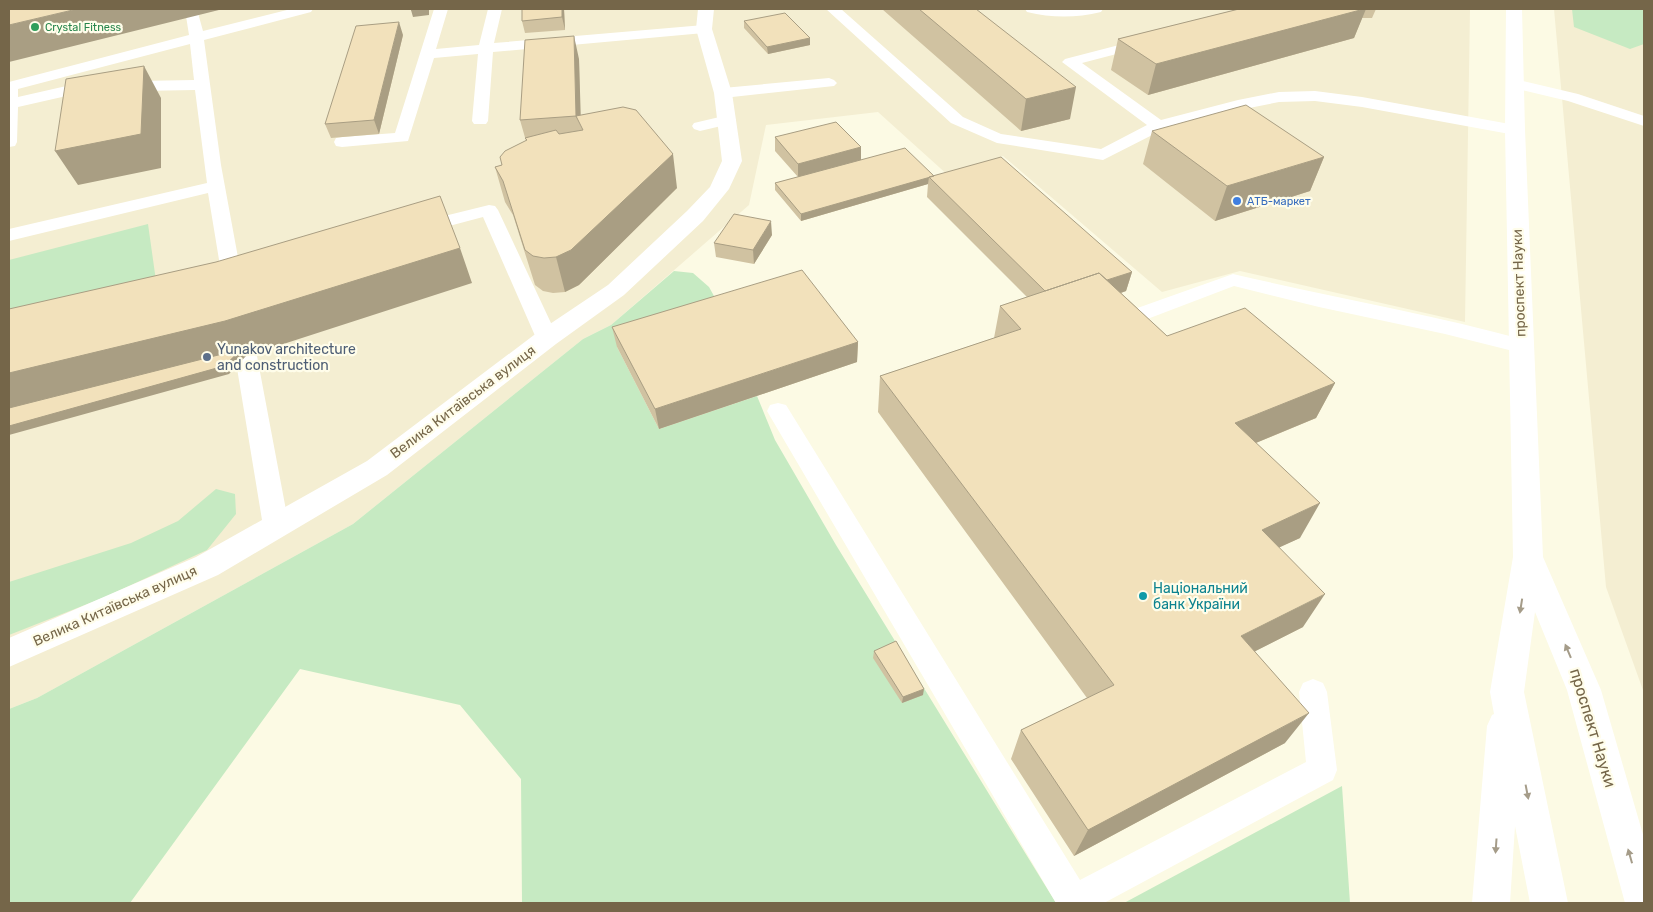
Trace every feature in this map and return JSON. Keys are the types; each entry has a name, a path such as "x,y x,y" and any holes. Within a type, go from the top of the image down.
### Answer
{"main road":[{"name":"проспект Науки","path":"1514,9 1515,130 1528,558 1507,692 1549,903"},
{"name":"Велика Китаївська вулиця","path":"9,653 207,566 376,468 547,338 616,290 695,216 718,189 732,161 723,93 717,77 705,19"},
{"name":"проспект Науки","path":"1528,558 1584,690 1644,903"},
{"path":"1491,903 1507,692"}],"lane":[{"path":"9,142 10,86 306,9"},
{"path":"342,142 402,137 440,9"},
{"path":"480,121 486,48 495,9"},
{"path":"833,9 957,120 997,138 1104,155 1158,126 1238,105 1279,97 1315,96 1362,102 1515,130"},
{"path":"1032,9 1044,12 1066,13 1096,9"},
{"path":"193,16 203,85 207,138 239,284 209,287"},
{"path":"427,54 705,19"},
{"path":"1158,126 1070,62 1164,37"},
{"path":"723,93 829,83"},
{"path":"1514,84 1572,96 1644,121"},
{"path":"10,104 84,87 203,85"},
{"path":"700,126 728,120"},
{"path":"9,235 216,186"},
{"path":"404,232 489,210 547,338"},
{"path":"1122,321 1233,280 1521,346"},
{"path":"246,356 276,526"},
{"path":"778,411 1075,902 1322,770 1313,692"}],"shaded area":[{"path":"9,9 1470,9 1465,322 1240,271 1162,292 1003,156 950,177 878,112 766,125 749,205 611,325 583,339 353,524 37,698 9,709"},
{"path":"1554,9 1644,9 1644,693 1606,587"}],"green space":[{"path":"1572,9 1644,9 1644,44 1630,49 1574,27"},
{"path":"148,224 157,288 9,336 9,260"},
{"path":"674,271 693,273 709,287 724,314 617,347 659,429 757,396 775,440 836,545 1056,903 522,903 521,779 460,705 300,669 130,903 9,903 9,709 37,698 353,524 583,339 611,325"},
{"path":"216,489 235,494 236,514 207,550 105,597 9,635 9,582 131,543 178,521"},
{"path":"1342,786 1350,903 1124,903"}],"building":[{"path":"9,9 77,9 9,25"},
{"path":"522,9 562,9 562,17 522,21"},
{"path":"919,9 976,9 1076,87 1026,99"},
{"path":"1239,9 1364,9 1156,64 1118,39"},
{"path":"785,13 810,38 767,47 744,21"},
{"path":"399,22 374,120 325,124 356,26"},
{"path":"574,36 576,116 520,120 525,40"},
{"path":"144,66 141,134 55,151 66,79"},
{"path":"1246,105 1324,157 1227,186 1152,131"},
{"path":"623,107 636,110 673,154 571,250 556,257 544,258 533,256 525,250 503,181 495,167 502,165 500,157 505,151 527,140 525,138 556,130 559,134 583,130 576,116"},
{"path":"836,122 861,147 798,164 775,137"},
{"path":"905,148 934,176 801,214 775,183"},
{"path":"1001,157 1132,272 1107,280 1099,273 1045,291 929,177"},
{"path":"440,196 460,248 225,321 9,373 9,309 216,262"},
{"path":"734,214 771,221 753,250 714,243"},
{"path":"802,270 858,342 655,409 612,327"},
{"name":"Національний банк України","path":"1099,273 1167,336 1245,308 1335,383 1235,423 1320,503 1262,530 1325,594 1241,636 1309,713 1088,830 1021,730 1114,685 880,376 1021,329 1000,306"},
{"path":"242,349 224,366 9,426 9,408"},
{"path":"896,641 924,689 903,697 874,651"}],"place":[{"name":"Crystal Fitness","path":"35,27"},
{"name":"АТБ-маркет","path":"1237,201"},
{"name":"Yunakov architecture and construction","path":"207,357"},
{"name":"Національний банк України","path":"1143,596"}]}
